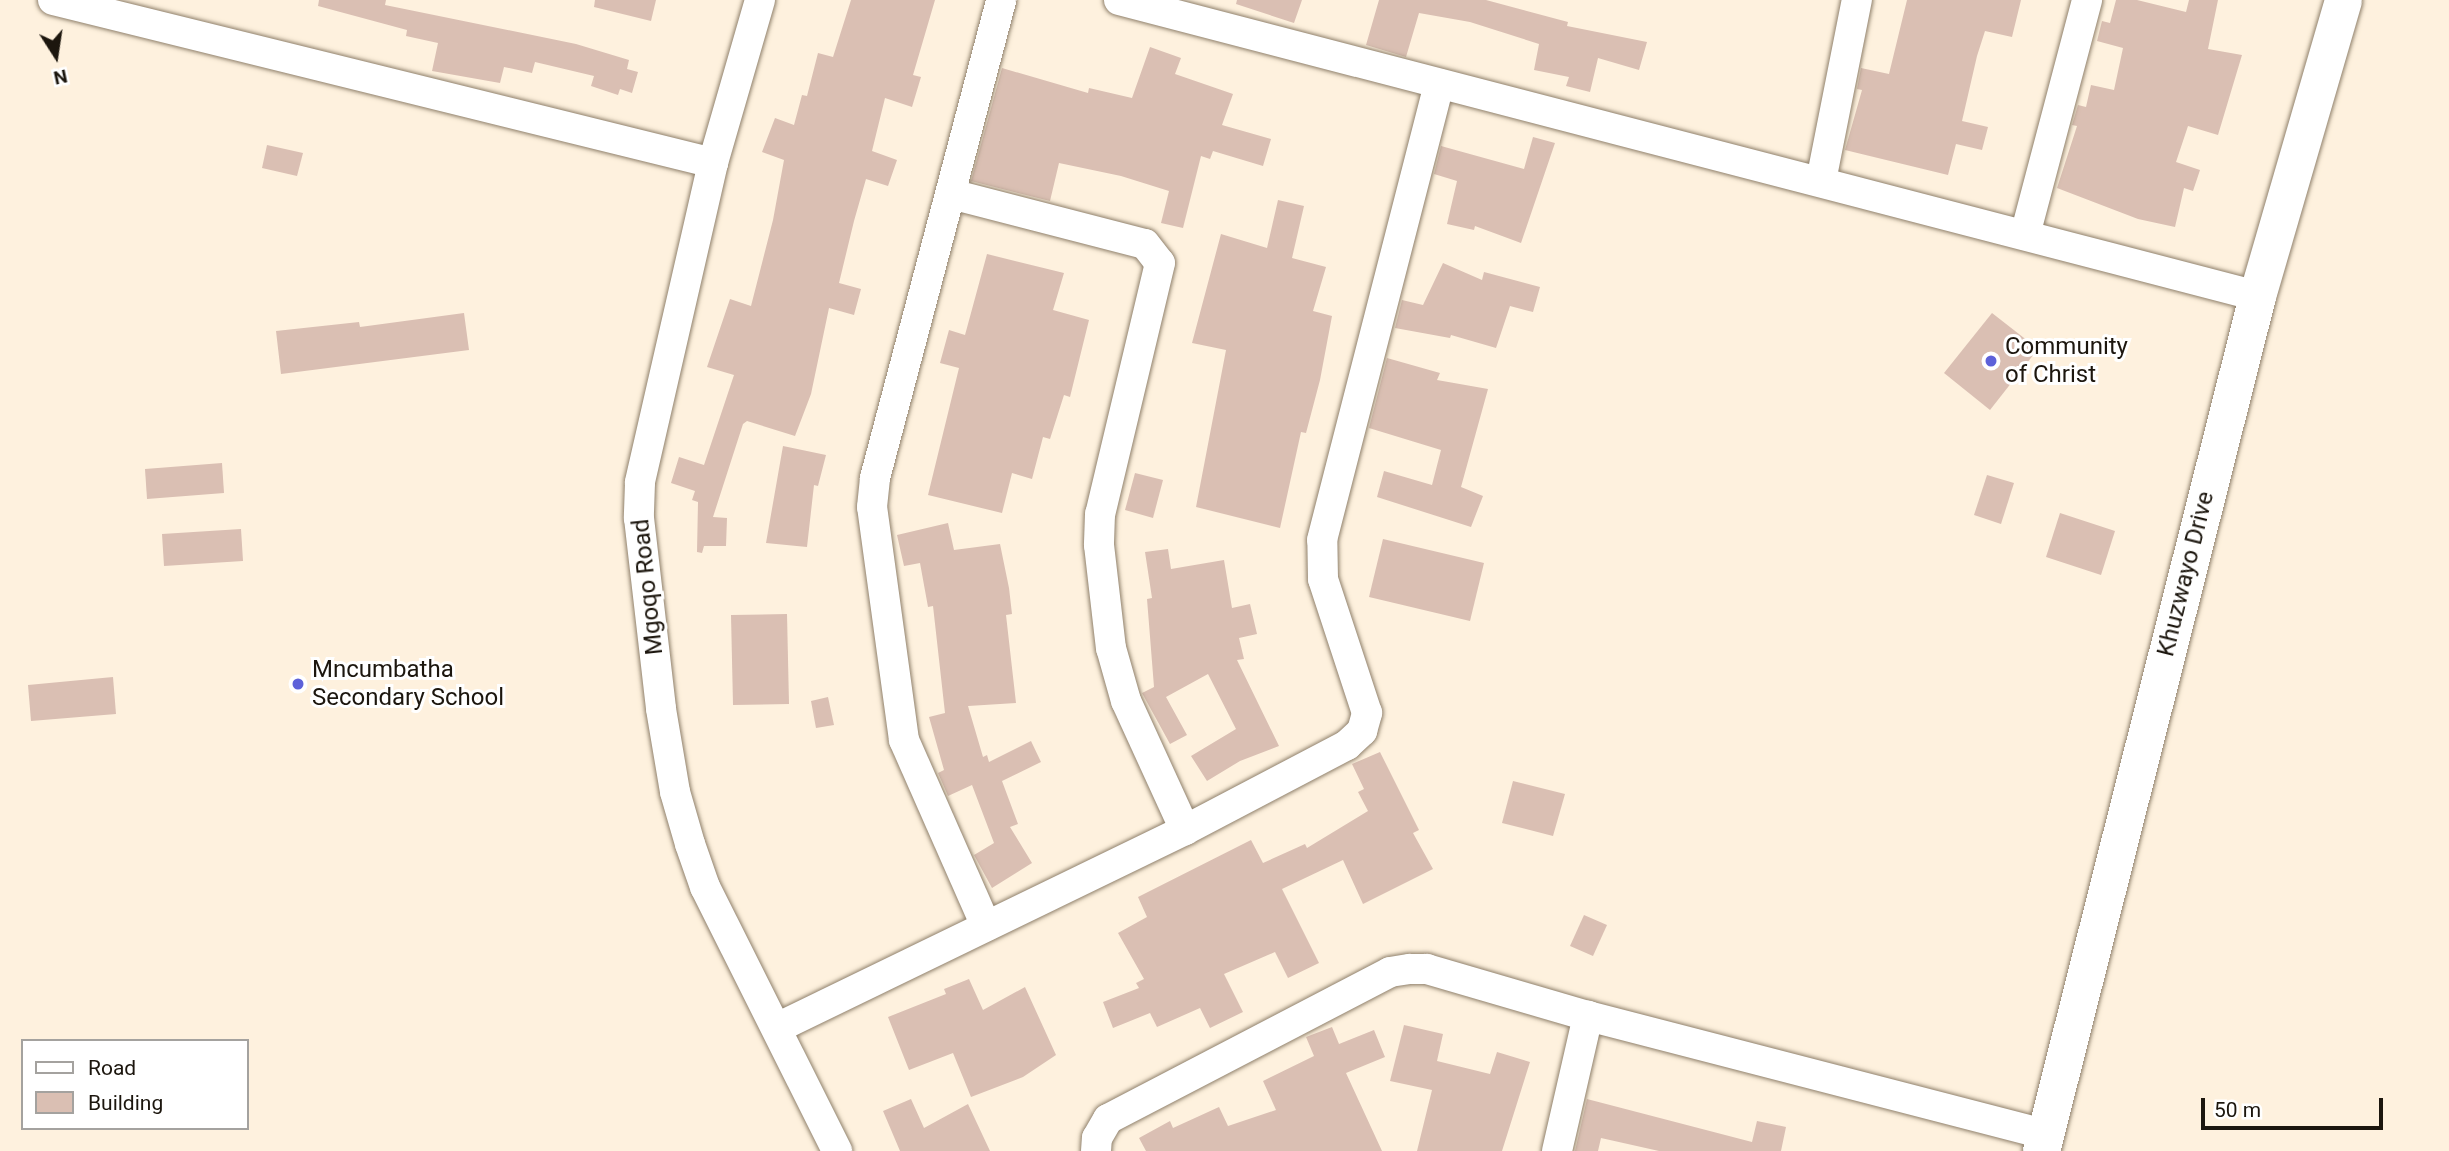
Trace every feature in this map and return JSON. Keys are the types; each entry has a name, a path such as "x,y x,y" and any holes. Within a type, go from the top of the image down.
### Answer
{"street":[{"path":"57,0 713,163"},
{"name":"Mgoqo Road","path":"760,0 713,163 640,483 639,518 661,709 675,792 705,887 837,1151"},
{"path":"986,926 904,740 872,507 876,478 1001,0"},
{"path":"1119,0 2256,296"},
{"path":"1821,181 1857,0"},
{"path":"2025,235 2087,0"},
{"name":"Khuzwayo Drive","path":"2043,1142 2256,296 2343,0"},
{"path":"777,1028 1185,830 1347,745 1362,731 1367,713 1323,579 1322,540 1439,84"},
{"path":"951,194 1145,244 1160,263 1100,514 1099,545 1111,648 1126,701 1185,830"},
{"path":"1096,1151 1097,1138 1108,1119 1390,972 1427,969 2043,1142"},
{"path":"1557,1151 1588,1016"}],"building":[{"path":"319,0 386,0 385,5 576,44 629,60 627,69 638,72 632,93 620,89 618,95 591,86 594,76 535,62 532,73 504,67 500,83 432,71 438,43 406,36 407,30 318,6"},
{"path":"595,0 656,0 651,21 594,7"},
{"path":"851,0 935,0 913,75 921,77 912,107 885,98 872,151 897,160 888,186 866,179 854,221 839,283 861,289 854,315 829,308 811,394 795,436 747,421 743,424 713,517 727,518 726,546 704,546 702,553 697,552 698,502 692,500 695,491 671,483 679,457 704,465 734,375 707,367 730,299 751,306 773,220 784,160 762,152 775,118 794,125 802,95 807,96 818,53 833,57"},
{"path":"1237,0 1302,0 1294,23 1236,4"},
{"path":"1379,0 1486,0 1568,22 1567,26 1647,42 1639,70 1598,58 1590,92 1566,86 1569,77 1534,70 1539,44 1470,22 1419,13 1406,57 1366,45"},
{"path":"1907,0 2021,0 2012,37 1985,31 1977,56 1962,121 1988,127 1982,150 1956,144 1948,175 1845,150 1862,90 1857,89 1861,68 1889,74"},
{"path":"2116,0 2137,0 2186,12 2189,0 2218,0 2208,49 2242,55 2218,135 2188,126 2176,162 2200,170 2193,191 2184,188 2175,227 2138,219 2057,188 2077,126 2072,125 2078,105 2086,107 2091,85 2114,90 2123,48 2097,41 2102,21 2110,23"},
{"path":"1150,47 1181,58 1175,74 1233,94 1222,125 1271,139 1263,166 1213,151 1210,159 1201,156 1183,228 1161,223 1169,191 1121,176 1059,163 1050,201 971,181 1002,68 1088,93 1089,88 1132,98"},
{"path":"1533,137 1555,143 1521,243 1475,226 1474,230 1447,224 1457,181 1434,174 1441,146 1524,169"},
{"path":"267,145 303,153 297,176 262,168"},
{"path":"1278,200 1304,206 1292,258 1326,267 1313,311 1332,316 1320,380 1306,433 1301,432 1280,528 1196,507 1226,350 1192,343 1221,234 1267,248"},
{"path":"987,254 1064,273 1053,310 1089,320 1070,397 1064,395 1050,439 1043,437 1032,479 1012,473 1002,513 928,495 959,368 940,363 949,330 965,335"},
{"path":"1443,263 1482,280 1484,272 1540,287 1533,312 1510,306 1496,348 1451,335 1450,338 1395,328 1402,300 1423,305"},
{"path":"464,313 469,350 281,374 276,331 359,322 360,327"},
{"name":"Community of Christ","path":"1992,313 2038,349 1990,410 1944,373"},
{"path":"1387,358 1440,373 1437,380 1488,389 1461,487 1483,496 1471,527 1377,497 1384,471 1432,485 1441,450 1369,428"},
{"path":"783,446 826,455 818,486 814,485 807,547 766,543"},
{"path":"222,463 224,493 147,499 145,469"},
{"path":"1135,473 1163,480 1153,518 1125,510"},
{"path":"1987,475 2014,483 2001,524 1974,515"},
{"path":"2060,513 2115,531 2101,575 2046,557"},
{"path":"948,523 954,550 1000,544 1009,588 1012,614 1006,615 1016,703 968,706 983,757 987,755 989,762 1031,741 1041,762 1002,781 1018,824 1010,827 1032,863 992,888 974,855 994,843 972,785 948,796 938,773 944,770 929,717 945,713 933,606 928,607 920,563 904,566 897,535"},
{"path":"241,529 243,561 164,566 162,534"},
{"path":"1383,539 1484,563 1470,621 1369,597"},
{"path":"1168,549 1171,569 1224,560 1232,608 1250,604 1257,634 1239,638 1244,659 1237,660 1279,746 1240,761 1207,781 1191,756 1236,729 1208,674 1166,697 1187,735 1170,744 1142,693 1154,687 1147,599 1152,598 1145,552"},
{"path":"787,614 789,704 733,705 731,615"},
{"path":"113,677 116,714 31,721 28,685"},
{"path":"828,697 834,725 816,728 811,701"},
{"path":"1380,752 1419,830 1413,833 1433,869 1363,904 1343,860 1282,889 1319,963 1288,978 1275,952 1224,974 1243,1012 1210,1028 1200,1008 1157,1027 1150,1013 1113,1028 1103,1002 1139,988 1136,983 1144,979 1118,933 1147,917 1138,897 1251,840 1263,863 1305,844 1307,848 1368,811 1358,792 1364,789 1352,764"},
{"path":"1513,781 1565,794 1553,836 1502,823"},
{"path":"1584,915 1607,925 1593,956 1570,946"},
{"path":"969,979 983,1010 1025,987 1056,1055 1023,1077 971,1097 953,1053 909,1070 888,1017 946,994 944,989"},
{"path":"1404,1025 1443,1034 1437,1061 1490,1074 1497,1052 1530,1062 1502,1151 1417,1151 1432,1090 1390,1081"},
{"path":"1332,1027 1339,1044 1374,1030 1385,1057 1346,1073 1382,1151 1146,1151 1139,1138 1170,1121 1173,1128 1219,1107 1228,1126 1276,1110 1263,1081 1314,1056 1306,1037"},
{"path":"911,1099 924,1128 968,1104 990,1151 900,1151 883,1111"},
{"path":"1587,1099 1752,1142 1757,1121 1786,1127 1781,1151 1659,1151 1601,1138 1598,1151 1575,1151"}],"place":[{"name":"Community of Christ","path":"1991,361"},
{"name":"Mncumbatha Secondary School","path":"298,684"}]}
